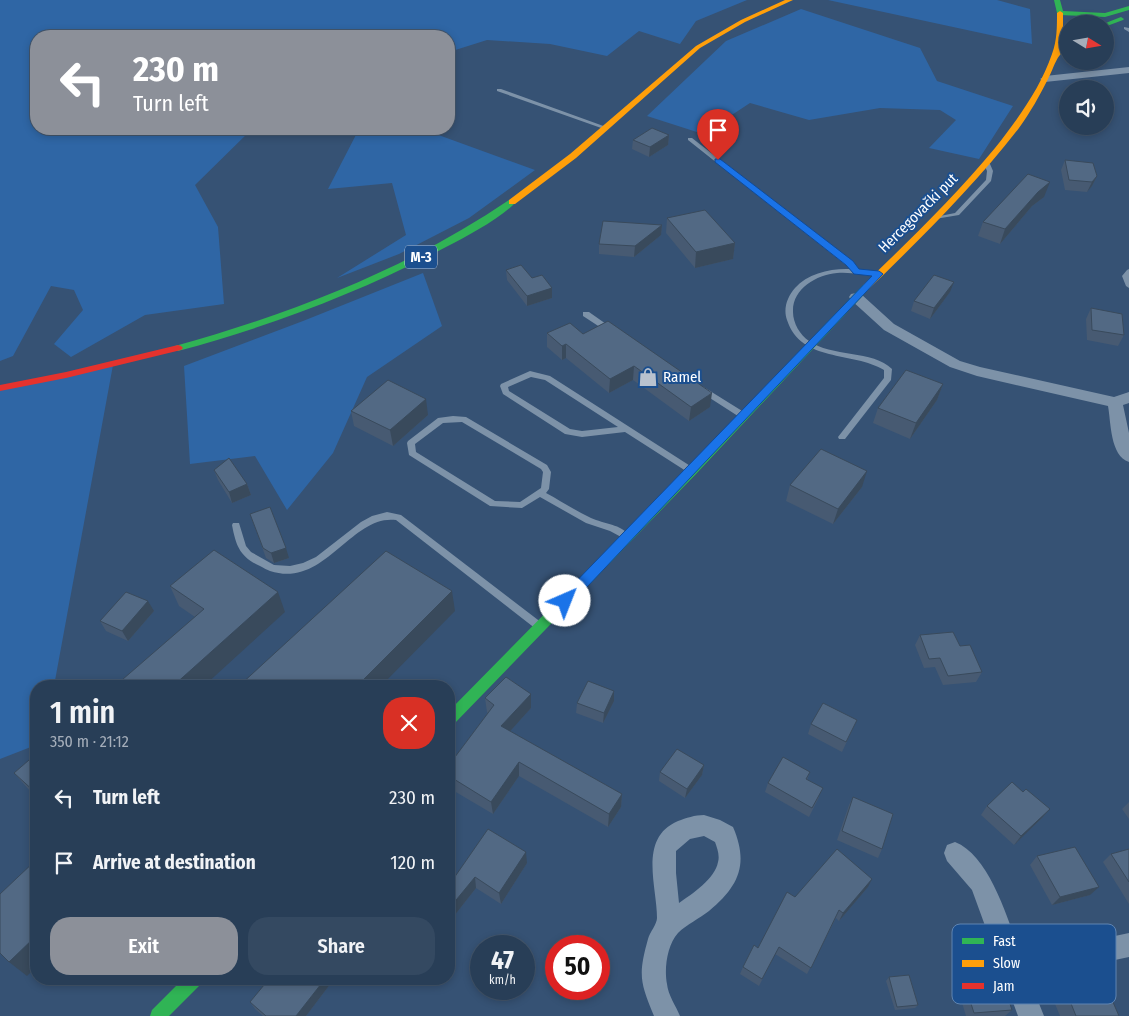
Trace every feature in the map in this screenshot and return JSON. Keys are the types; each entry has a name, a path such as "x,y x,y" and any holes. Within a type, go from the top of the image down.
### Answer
{"main road":[{"name":"M-3","path":"0,388 91,370 191,344 294,311 370,281 442,246 489,218 527,192 606,128 677,64 699,47 742,21 790,0"},
{"path":"1057,0 1060,15 1105,14 1129,8"},
{"path":"1085,3 1129,8"},
{"path":"1056,53 1059,36"},
{"name":"Hercegovački put","path":"455,714 692,471 856,297 937,218 987,164 1017,125 1045,79 1056,53"},
{"path":"158,1016 188,985"}],"street":[{"path":"1045,79 1129,70"},
{"path":"856,297 889,327 955,364 977,371 1122,400 1124,450 1129,456"},
{"path":"956,853 981,883 996,924"},
{"path":"666,1016 654,986 654,964 661,936 670,924"},
{"path":"1116,947 1129,944"},
{"path":"1026,1004 1031,1016"}],"lane":[{"path":"499,90 606,128"},
{"path":"690,139 849,263 857,272"},
{"path":"1129,270 1125,276 1129,286"},
{"path":"842,437 888,378 888,369 878,363 810,345 797,333 790,319 789,303 795,291 804,283 821,275 838,271 879,274"},
{"path":"586,314 620,336"},
{"path":"626,430 582,434 568,432 506,392 504,386 530,374 547,378 692,471"},
{"path":"695,385 744,416"},
{"path":"463,419 544,466 547,472 547,481 545,489 540,492 522,505 493,504 412,453 411,443 441,420 463,419"},
{"path":"540,492 589,521 613,528 627,537"},
{"path":"236,524 239,540 245,552 254,560 271,568 292,570 319,560 374,518 392,515 398,517 540,627"}],"shaded area":[{"path":"0,0 747,0 696,21 680,44 639,31 607,56 550,44 487,40 455,50 455,30 30,30 30,135 246,135 195,185 218,227 224,304 145,315 71,357 54,344 83,310 74,290 51,286 13,356 0,361"},
{"path":"828,0 997,0 1030,9 1032,44"},
{"path":"801,9 920,48 937,81 1013,106 979,159 929,148 956,120 940,110 880,108 809,120 750,103 703,134 647,116 726,41"},
{"path":"356,135 439,135 535,170 469,218 399,254 337,278 406,235 392,183 328,189"},
{"path":"423,273 442,326 367,377 333,453 287,510 255,456 190,464 184,366"},
{"path":"113,365 55,680 30,680 30,747 0,759 0,387"}],"building":[{"path":"652,128 669,135 650,147 633,140"},
{"path":"1065,160 1093,163 1097,176 1092,182 1069,180"},
{"path":"1028,174 1050,182 1038,192 1005,229 983,222"},
{"path":"705,210 735,243 696,252 667,218"},
{"path":"603,221 662,225 635,246 599,244"},
{"path":"521,265 532,278 542,275 552,288 527,296 506,270"},
{"path":"934,275 954,282 934,308 914,301"},
{"path":"1091,308 1122,314 1124,335 1092,330"},
{"path":"608,321 712,393 691,407 634,366 610,379 566,344 562,346 547,333 570,323 583,334"},
{"path":"906,370 943,384 916,423 878,408"},
{"path":"388,380 426,399 390,430 351,411"},
{"path":"821,449 867,471 838,509 790,485"},
{"path":"229,458 247,484 229,492 214,470"},
{"path":"270,507 286,548 271,553 263,548 250,514"},
{"path":"214,550 278,592 180,680 122,680 204,609 170,586"},
{"path":"386,551 452,591 363,680 246,680"},
{"path":"126,592 148,601 122,631 100,621"},
{"path":"953,632 960,646 970,645 982,672 948,676 940,658 929,659 920,635"},
{"path":"506,677 531,694 501,726 622,794 609,814 519,762 491,802 455,780 455,757 494,705 485,698"},
{"path":"588,681 614,691 604,713 577,703"},
{"path":"823,703 857,720 846,742 811,724"},
{"path":"677,749 704,765 687,789 660,772"},
{"path":"783,757 810,772 806,779 823,788 812,808 768,783"},
{"path":"30,759 30,788 14,773"},
{"path":"1012,782 1023,792 1026,789 1050,809 1021,836 987,806"},
{"path":"853,797 893,814 882,849 842,831"},
{"path":"488,829 526,852 499,893 475,877 455,901 455,877"},
{"path":"1075,847 1099,887 1060,897 1037,856"},
{"path":"837,849 872,879 843,913 839,910 811,968 779,947 762,979 743,967 754,945 758,948 787,892 795,897"},
{"path":"1129,849 1129,882 1111,854"},
{"path":"30,866 30,942 9,962 0,953 0,894"},
{"path":"909,975 918,1005 897,1007 889,977"},
{"path":"264,985 320,985 296,1016 266,1016 250,1002"},
{"path":"971,1004 1010,1004 1012,1010 974,1013"},
{"path":"1071,1004 1114,1004 1119,1016 1076,1016"}],"traffic: fast":[{"path":"1057,0 1060,13 1105,15 1129,8"},
{"path":"1114,22 1121,19"},
{"path":"178,348 250,327 356,287 458,237 512,202"},
{"path":"455,714 692,471 866,287"},
{"path":"158,1016 188,985"}],"traffic: slow":[{"path":"512,202 573,156 698,47 743,21 790,0"},
{"path":"1056,53 1060,30 1060,13"},
{"path":"866,287 937,218 975,177 1017,125 1045,79 1056,53 1059,51"}],"traffic: jam":[{"path":"0,388 66,375 178,348"}],"place":[{"name":"Ramel","path":"648,377"}],"route":[{"path":"565,601 692,471 879,274 857,272 849,263 718,160"}]}
